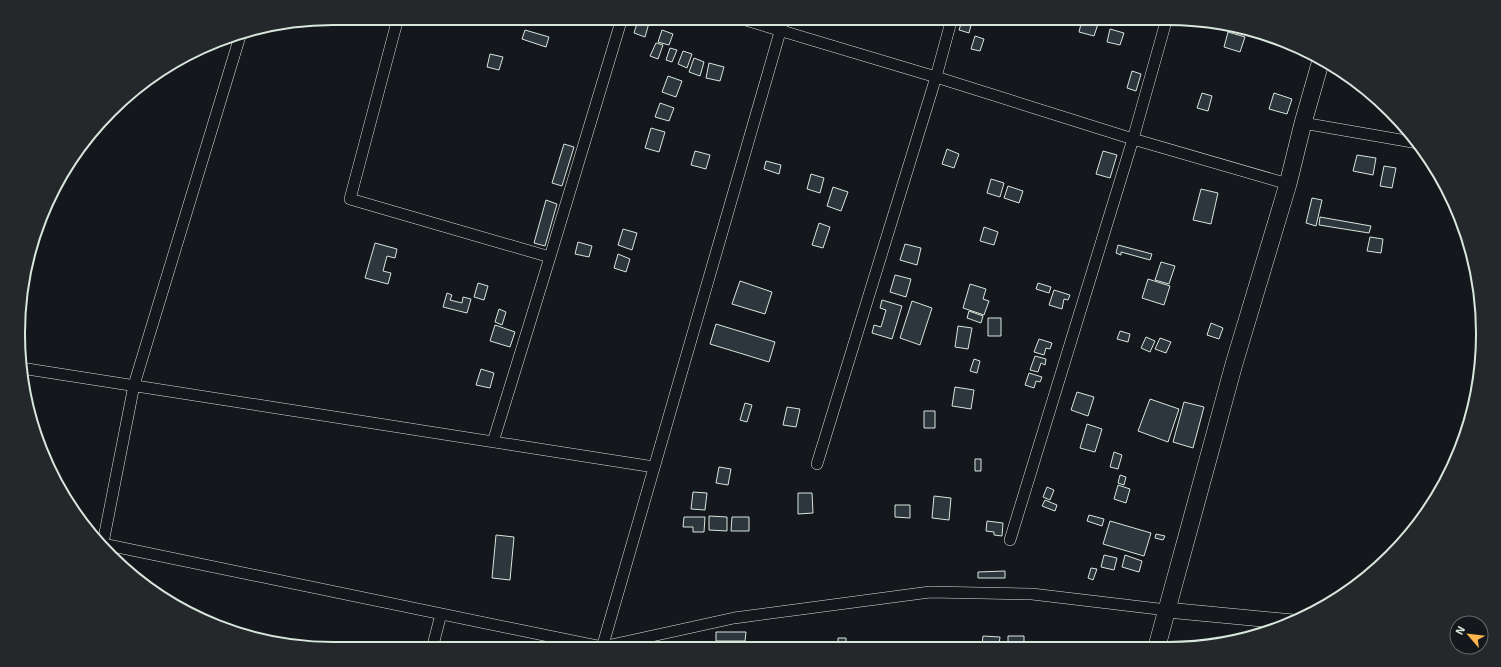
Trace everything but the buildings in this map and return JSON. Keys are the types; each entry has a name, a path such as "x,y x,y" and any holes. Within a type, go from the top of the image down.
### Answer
{"main road":[{"path":"1158,642 1234,364 1288,184 1303,123 1320,65"}],"street":[{"path":"396,25 350,199 550,257"},
{"path":"493,442 620,25"},
{"path":"763,25 936,77 1132,139 1288,184"},
{"path":"604,642 782,25"},
{"path":"817,464 936,77 950,25"},
{"path":"1010,540 1132,139 1165,25"},
{"path":"104,539 134,385 239,40"},
{"path":"1303,123 1408,141"},
{"path":"27,369 654,467"},
{"path":"108,544 574,642"},
{"path":"628,642 734,618 930,592 1032,594 1167,610 1281,621"},
{"path":"434,642 441,614"}]}
